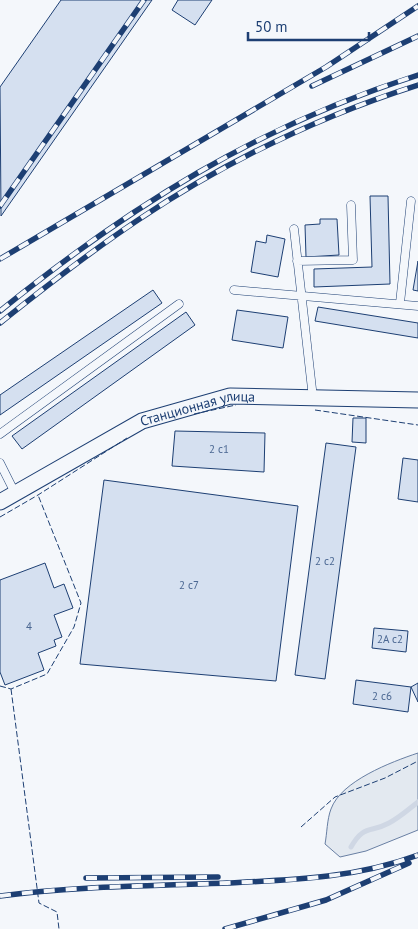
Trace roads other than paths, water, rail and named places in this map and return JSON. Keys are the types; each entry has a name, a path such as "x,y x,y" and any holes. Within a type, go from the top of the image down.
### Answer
{"street":[{"name":"Станционная улица","path":"0,502 142,421 230,396 418,400"}],"lane":[{"path":"400,303 411,201"},
{"path":"297,260 353,260 351,205"},
{"path":"294,229 313,398"},
{"path":"234,290 418,306"},
{"path":"0,434 179,304"},
{"path":"0,464 15,493"}],"waterway":[{"path":"351,847 364,832 393,821 418,802"}],"railway":[{"path":"0,206 144,0"},
{"path":"0,259 326,67 418,6"},
{"path":"312,86 418,36"},
{"path":"0,311 98,237 198,173 250,144 303,119 359,95 418,75"},
{"path":"0,323 51,283 138,220 204,179 238,160 309,126 381,97 418,85"},
{"path":"0,896 85,888 300,879 371,869 418,855"},
{"path":"225,929 326,900 409,863"},
{"path":"86,878 218,877"}]}
